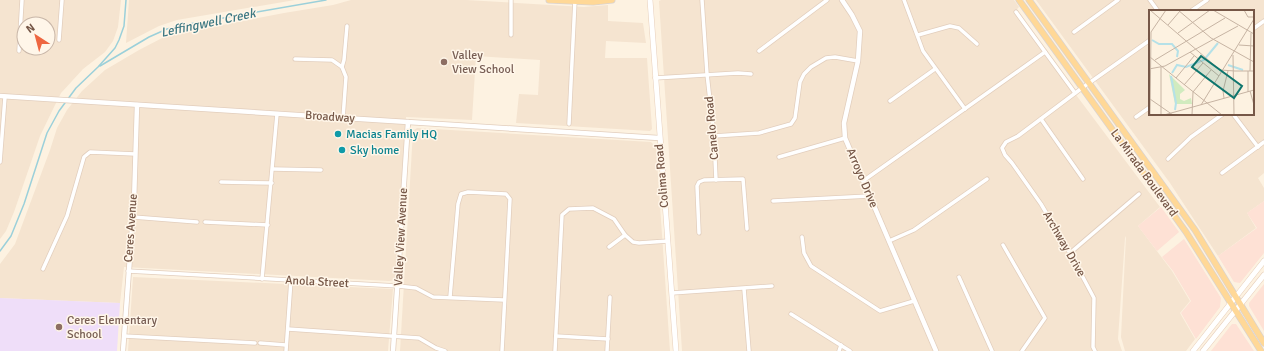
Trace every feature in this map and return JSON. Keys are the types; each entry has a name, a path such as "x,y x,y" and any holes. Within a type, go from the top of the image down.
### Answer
{"main road":[{"path":"549,0 612,0"},
{"name":"Colima Road","path":"650,0 659,138 676,351"},
{"name":"La Mirada Boulevard","path":"1019,0 1186,232 1261,351"},
{"name":"La Mirada Boulevard","path":"1029,0 1195,230 1264,343"},
{"path":"1193,351 1264,261"},
{"path":"1203,351 1264,275"}],"street":[{"path":"21,16 22,0"},
{"path":"59,40 62,0"},
{"path":"511,35 512,0"},
{"name":"Canelo Road","path":"702,0 707,74 714,136 716,180"},
{"path":"759,50 827,0"},
{"name":"Arroyo Drive","path":"842,0 860,31 858,61 844,123 845,138 936,351"},
{"path":"904,0 923,51 965,109"},
{"path":"1074,32 1118,0"},
{"path":"1150,0 1157,10"},
{"path":"1192,10 1207,0"},
{"path":"569,124 575,1"},
{"path":"1016,12 1075,93"},
{"path":"1254,28 1264,21"},
{"path":"342,67 347,26"},
{"path":"918,35 950,26 959,28 977,44"},
{"path":"1083,179 1041,119 1149,41"},
{"path":"863,181 1045,52"},
{"path":"714,136 759,133 791,124 795,118 800,82 804,74 811,67 826,58 834,57 858,61"},
{"path":"295,59 332,60 342,67 346,77 343,118"},
{"path":"890,102 935,69"},
{"path":"655,78 707,74 751,74"},
{"path":"0,162 3,97"},
{"name":"Broadway","path":"3,97 659,138"},
{"name":"Ceres Avenue","path":"123,351 133,217 137,105"},
{"path":"1136,117 1149,108"},
{"path":"262,279 272,183 277,114"},
{"path":"1168,159 1190,138 1222,115"},
{"path":"1234,115 1258,147"},
{"name":"Archway Drive","path":"1041,119 1018,136 1006,142 1002,148 1004,155 1012,162 1041,204 1094,298 1094,351"},
{"name":"Valley View Avenue","path":"393,351 408,122"},
{"path":"779,157 845,138"},
{"path":"1222,173 1264,142"},
{"path":"43,269 67,216 84,157 90,152 135,154"},
{"path":"273,169 321,170"},
{"path":"699,233 697,186 699,182 704,180 743,179 747,229"},
{"path":"889,241 914,230 987,179"},
{"path":"221,182 272,183"},
{"path":"450,297 458,204 461,194 468,192 506,194 510,199 502,351"},
{"path":"1070,253 1139,194"},
{"path":"773,200 869,196"},
{"path":"555,351 562,215 568,209 593,208 614,219 625,235 633,242 668,241"},
{"path":"133,217 197,222"},
{"path":"205,222 268,225"},
{"path":"609,247 625,235"},
{"path":"802,237 804,253 811,266 880,311 914,301"},
{"path":"1003,245 1045,318 1022,351"},
{"name":"Anola Street","path":"128,271 398,286 416,288 433,297 504,300"},
{"path":"959,277 992,351"},
{"path":"286,351 291,280"},
{"path":"672,293 772,286"},
{"path":"744,289 749,351"},
{"path":"607,351 610,297"},
{"path":"791,314 850,351"},
{"path":"288,329 419,338 436,348 445,351"},
{"path":"124,336 255,343"},
{"path":"556,336 608,339"},
{"path":"260,343 286,345"},
{"path":"839,351 841,345"}],"shaded area":[{"path":"0,0 121,0 118,27 113,41 105,52 83,69 61,93 40,136 6,231 0,239"},
{"path":"129,0 295,0 177,20 159,26 126,43"},
{"path":"351,0 466,0 584,7 608,5 608,21 643,23 646,43 606,41 605,58 647,58 652,129 650,131 516,123 519,94 538,95 540,60 476,56 472,120 406,117 394,280 389,281 124,267 120,303 0,298 0,264 15,244 57,128 67,110 82,91 105,70 166,36 333,5"},
{"path":"1014,0 1019,7 1014,12 1160,207 1138,226 1172,271 1190,301 1180,313 1195,339 1186,351 1125,351 1121,337 1126,236 1118,339 1122,351 682,351 659,1"},
{"path":"1036,0 1264,0 1264,173 1258,178 1264,188 1264,201 1247,213 1256,228 1218,256 1170,183"},
{"path":"417,128 651,142 656,147 670,351 400,351 413,131"},
{"path":"1264,201 1264,253 1240,283 1234,282 1218,256 1257,228 1247,213"},
{"path":"1161,207 1179,232 1157,251 1138,226"},
{"path":"1184,239 1221,298 1220,307 1196,339 1181,313 1191,301 1173,271 1162,257"},
{"path":"133,277 393,289 388,351 128,351"},
{"path":"1264,284 1264,331 1249,306 1249,303"},
{"name":"Ceres Elementary School","path":"0,298 120,303 117,351 0,351"},
{"path":"1232,324 1236,324 1254,351 1211,351"}],"waterway":[{"path":"0,251 11,236 24,204 47,133 59,111 76,88 115,48 124,26 126,0"},
{"name":"Leffingwell Creek","path":"100,66 149,37 167,29 326,0"}],"place":[{"name":"Valley View School","path":"444,62"},
{"name":"Macias Family HQ","path":"338,134"},
{"name":"Sky home","path":"342,150"},
{"name":"Ceres Elementary School","path":"59,327"}]}
